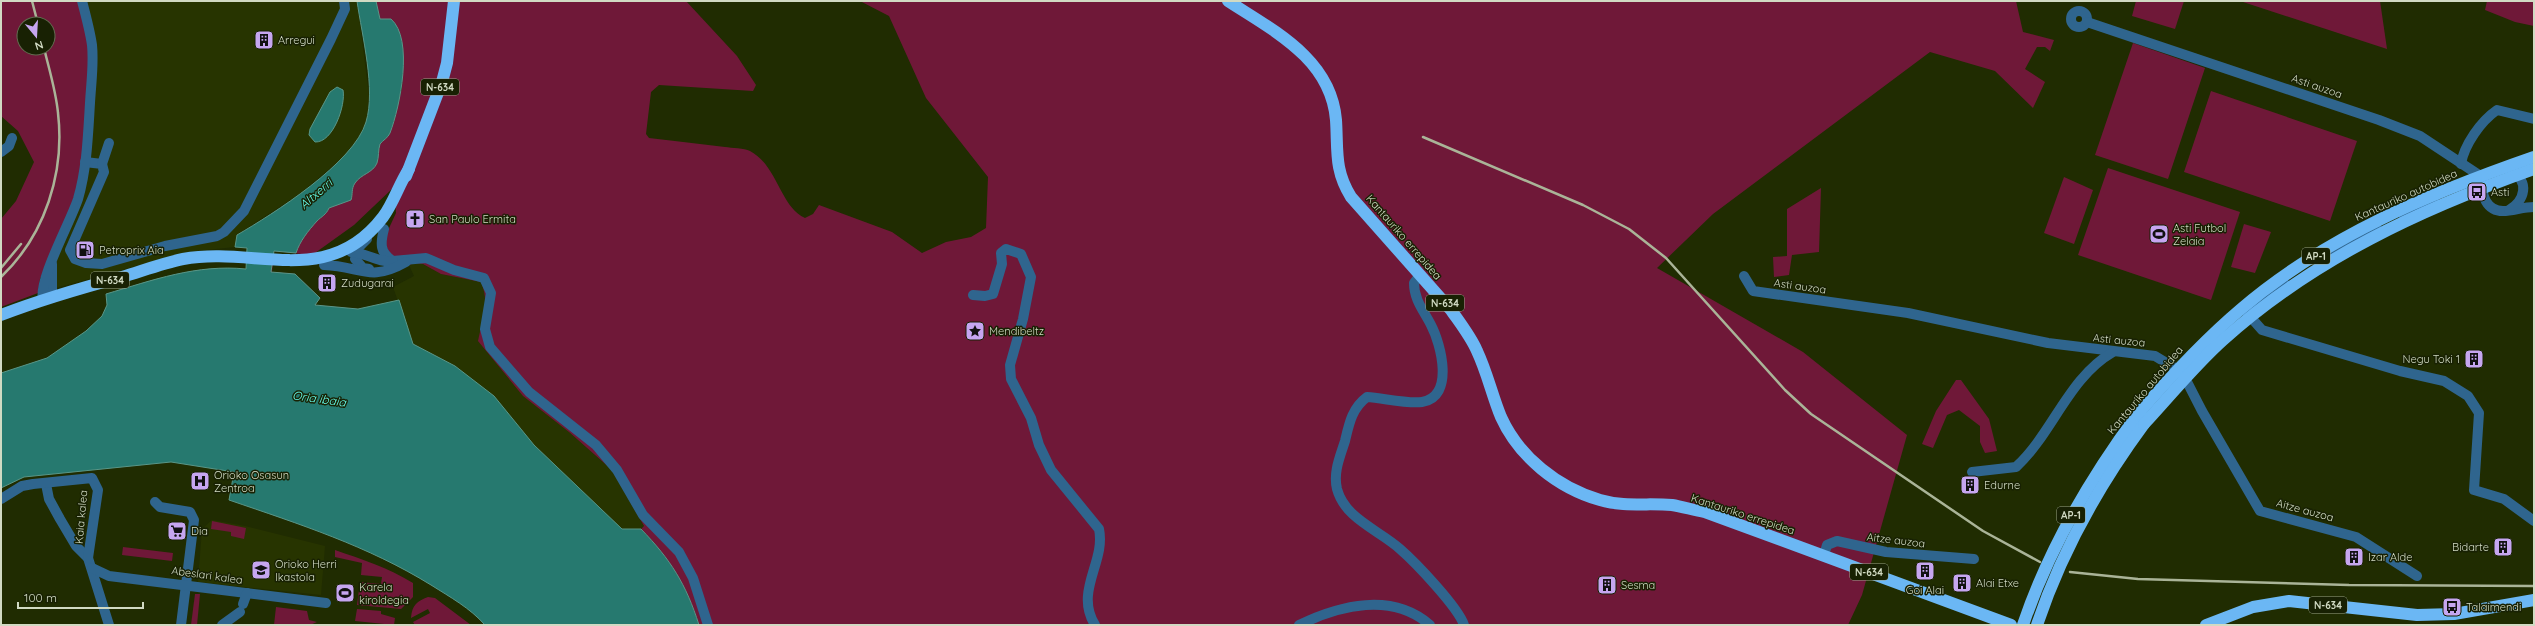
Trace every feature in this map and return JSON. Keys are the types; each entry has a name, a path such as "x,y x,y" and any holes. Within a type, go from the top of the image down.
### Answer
{"highway":[{"name":"N-634","path":"1,316 68,292 182,260 220,257 284,262 304,268 356,252 384,229 397,205 442,82 454,1"},
{"name":"Kantauriko errepidea","path":"1228,1 1285,39 1318,69 1326,81 1333,100 1338,172 1343,185 1351,197 1451,310 1477,350 1500,415 1516,443 1536,464 1558,481 1581,493 1602,500 1634,505 1673,505 1705,512 2011,625"},
{"name":"Kantauriko autobidea","path":"2037,625 2060,565 2083,520 2141,419 2197,348 2241,308 2298,267 2352,234 2410,205 2534,157"},
{"name":"N-634","path":"328,260 361,240 384,216 409,169"},
{"name":"Kantauriko autobidea","path":"2023,625 2048,559 2065,524 2113,447 2221,341 2264,305 2316,268 2415,216 2534,169"},
{"name":"N-634","path":"2206,625 2253,607 2289,601 2417,616 2454,614 2534,600"}],"street":[{"path":"47,299 41,293 44,277 52,263 78,199 85,162 92,60 90,34 82,1"},
{"path":"109,143 102,164 104,172 70,250 75,259 86,263 102,264 165,246 217,236 224,232 244,211 345,10 344,1"},
{"name":"Asti auzoa","path":"2086,22 2379,120 2420,136 2471,171 2484,183"},
{"path":"2461,164 2465,149 2490,115 2497,110 2534,119"},
{"path":"1,152 9,146 12,138"},
{"path":"85,162 102,164"},
{"path":"2183,374 2247,313 2289,281 2353,241 2420,208 2484,183 2498,170 2506,170 2519,178 2523,189 2534,201"},
{"path":"2466,191 2471,171"},
{"path":"2484,183 2485,201"},
{"path":"2509,210 2521,200 2523,189"},
{"path":"2466,191 2485,201 2496,210 2534,207"},
{"path":"384,216 378,228 358,248 355,259 363,268 392,266"},
{"path":"384,229 381,238 382,250 392,266"},
{"path":"973,295 985,296 993,294 1002,264 1002,253 1006,249 1021,254 1031,277 1010,365 1011,379 1031,418 1039,445 1052,470 1099,529 1101,540 1086,592 1090,618 1095,625"},
{"path":"356,252 367,254 392,266"},
{"path":"328,260 347,267 372,273 418,257 426,258 454,270 484,278 491,293 485,329 490,346 529,392 596,445 617,470 642,515 678,552 693,578 708,625"},
{"path":"47,299 52,276 52,263"},
{"path":"1420,275 1414,283 1414,294 1432,326 1439,344 1443,367 1442,385 1437,394 1423,402 1367,397 1359,403 1349,421 1337,465 1337,489 1345,505 1359,520 1399,548 1457,611 1464,625"},
{"path":"52,276 68,292"},
{"name":"Asti auzoa","path":"1744,276 1753,291 1908,313 2048,343 2155,356 2183,374"},
{"path":"2247,313 2262,330 2400,371 2444,381 2468,396 2479,414 2474,490 2504,499 2534,521"},
{"path":"1972,472 2016,467 2035,446 2083,377 2097,363 2113,352"},
{"name":"Aitze auzoa","path":"2183,374 2202,411 2260,511 2356,537 2417,576"},
{"name":"Kaia kalea","path":"46,484 92,478 98,490 90,563"},
{"path":"1,499 22,486 46,484 49,499 76,546 90,563 108,625"},
{"path":"155,502 160,507 190,512 193,516 181,625"},
{"name":"Aitze auzoa","path":"1824,555 1827,545 1837,542 1886,552 1974,559"},
{"name":"Abeslari kalea","path":"90,563 109,576 326,603"},
{"path":"98,589 100,584 109,576"},
{"path":"222,625 241,608 247,593"},
{"path":"1299,625 1337,609 1356,605 1391,606 1420,616 1430,625"}],"shaded area":[{"path":"1,1 85,1 97,55 88,170 40,279 38,293 1,307 1,219 16,201 34,162 18,131 1,116"},
{"path":"85,1 357,1 369,95 367,122 357,142 347,154 301,193 238,234 235,247 187,252 38,293"},
{"path":"376,1 686,1 737,56 756,85 753,91 659,85 651,92 646,134 649,138 750,151 767,166 790,205 797,213 805,218 813,214 819,205 892,232 922,253 946,242 971,237 986,228 988,177 926,98 889,16 860,1 2016,1 2023,32 2054,40 2050,51 2045,47 2037,47 2025,69 2045,82 2033,108 1995,71 1930,52 1713,214 1657,268 1803,352 1907,435 1862,595 1848,625 699,625 683,586 668,562 651,539 641,529 644,526 612,470 569,432 523,396 478,341 485,304 484,289 481,282 441,274 423,264 415,263 409,265 390,256 384,239 396,213 394,187 354,225 315,253 310,255 274,251 272,272 295,274 320,298 315,305 358,309 326,319 261,284 269,250 392,126 402,88 403,51 401,40 391,19 380,19"},
{"path":"2136,1 2184,1 2175,29 2132,16"},
{"path":"2240,1 2380,1 2387,49"},
{"path":"2487,1 2534,1 2534,26 2515,22 2485,10"},
{"path":"2133,43 2205,68 2168,179 2095,155"},
{"path":"2211,91 2357,141 2330,221 2184,172"},
{"name":"Asti Futbol Zelaia","path":"2108,168 2240,212 2211,300 2078,255"},
{"path":"2064,177 2093,190 2074,244 2044,233"},
{"path":"1821,188 1819,252 1792,255 1789,275 1774,277 1773,257 1787,256 1787,209"},
{"path":"2244,224 2271,232 2255,273 2231,267"},
{"path":"415,263 423,264 441,274 481,282 485,291 486,303 569,432 612,470 644,526 641,529 622,529 534,445 494,396 455,366 413,344 393,287 414,276 409,265"},
{"path":"1956,380 1961,380 1989,419 1997,451 1985,453 1980,442 1980,426 1959,410 1947,415 1933,448 1922,444 1936,411"},
{"name":"Orioko Herri Ikastola","path":"212,520 245,526 325,546 321,595 198,582 202,529"},
{"path":"212,521 246,528 244,539 231,536 231,532 211,529"},
{"path":"123,547 173,553 172,561 122,555"},
{"path":"335,550 385,568 413,583 413,597 401,609 357,605 360,582 381,584 382,577 361,575 362,563 335,557"},
{"path":"195,594 200,594 197,625 191,625"},
{"path":"428,597 435,598 471,625 415,625 413,622 430,613 428,609 411,618 416,604"},
{"path":"276,607 307,611 309,620 317,622 310,625 274,625"},
{"path":"357,609 381,611 381,614 395,618 394,625 355,621"}],"water":[{"path":"357,1 376,1 380,19 391,19 398,29 402,42 403,74 398,107 394,121 389,135 380,144 377,163 373,169 360,177 355,183 351,200 329,208 307,232 296,253 274,251 271,272 295,274 320,298 315,305 358,309 399,300 413,344 455,366 494,396 534,445 622,529 641,529 652,540 669,562 683,585 699,625 485,625 473,613 452,598 407,571 383,559 333,537 229,500 234,472 171,462 24,477 1,488 1,373 47,358 86,331 102,316 107,305 106,294 175,274 210,269 246,269 247,248 235,247 237,235 271,214 310,186 346,154 358,138 366,122 370,94 367,62"},
{"path":"337,87 343,90 343,97 337,122 333,130 327,136 321,141 315,142 309,135 310,129 330,92"}],"railway":[{"path":"32,1 36,16"},
{"path":"1,277 29,242 49,202 55,180 59,136 58,113 54,88 46,56"},
{"path":"1423,137 1583,205 1629,229 1666,258 1785,390 1811,414 1983,531 2040,562"},
{"path":"1,268 21,244"},
{"path":"2070,572 2138,579 2349,585 2534,586"}],"place":[{"name":"Arregui","path":"264,40"},
{"name":"Asti","path":"2477,192"},
{"name":"San Paulo Ermita","path":"415,219"},
{"name":"Asti Futbol Zelaia","path":"2159,234"},
{"name":"Petroprix Aia","path":"85,250"},
{"name":"Zudugarai","path":"327,283"},
{"name":"Mendibeltz","path":"975,331"},
{"name":"Negu Toki 1","path":"2474,359"},
{"name":"Orioko Osasun Zentroa","path":"200,481"},
{"name":"Edurne","path":"1970,485"},
{"name":"Dia","path":"177,531"},
{"name":"Bidarte","path":"2503,547"},
{"name":"Izar Alde","path":"2354,557"},
{"name":"Orioko Herri Ikastola","path":"261,570"},
{"name":"Goi Alai","path":"1925,571"},
{"name":"Alai Etxe","path":"1962,583"},
{"name":"Sesma","path":"1607,585"},
{"name":"Karela kiroldegia","path":"345,593"},
{"name":"Talaimendi","path":"2452,607"}],"water label":[{"name":"Altxerri","path":"316,194"},
{"name":"Oria ibaia","path":"319,399"}]}
